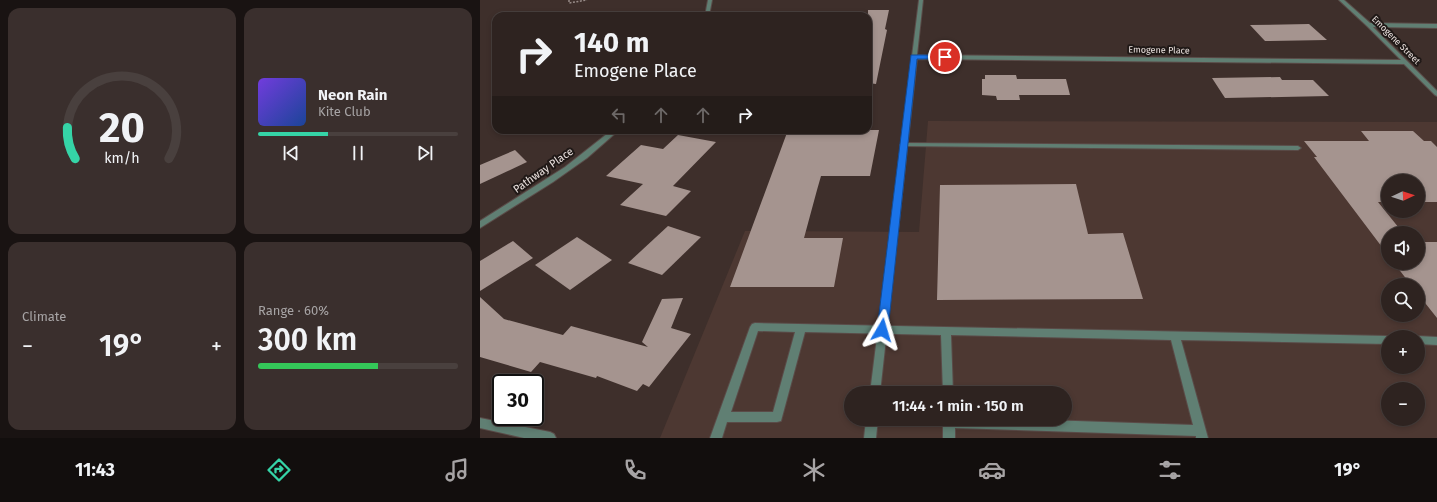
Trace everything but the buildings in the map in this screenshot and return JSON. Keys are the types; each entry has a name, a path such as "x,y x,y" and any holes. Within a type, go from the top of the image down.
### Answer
{"street":[{"path":"708,12 710,0"},
{"path":"876,386 921,0"},
{"name":"Emogene Street","path":"1342,0 1369,25 1437,94"},
{"path":"1369,25 1437,26"},
{"name":"Emogene Place","path":"914,57 1405,62"},
{"name":"Pathway Place","path":"480,225 532,193 603,142 612,134"},
{"path":"903,145 1298,148"},
{"path":"716,438 755,327 1381,340"},
{"path":"723,417 777,418 801,328"},
{"path":"946,332 948,386"},
{"path":"1057,426 1201,434 1175,336"},
{"path":"1425,340 1437,341"},
{"path":"480,423 550,438"},
{"path":"870,438 871,426"},
{"path":"949,426 950,438"}],"path":[{"path":"569,0 569,3 587,0"}],"shaded area":[{"path":"928,121 1437,122 1437,438 660,438 745,231 919,232"}],"route":[{"path":"882,330 914,57 945,57"}]}
